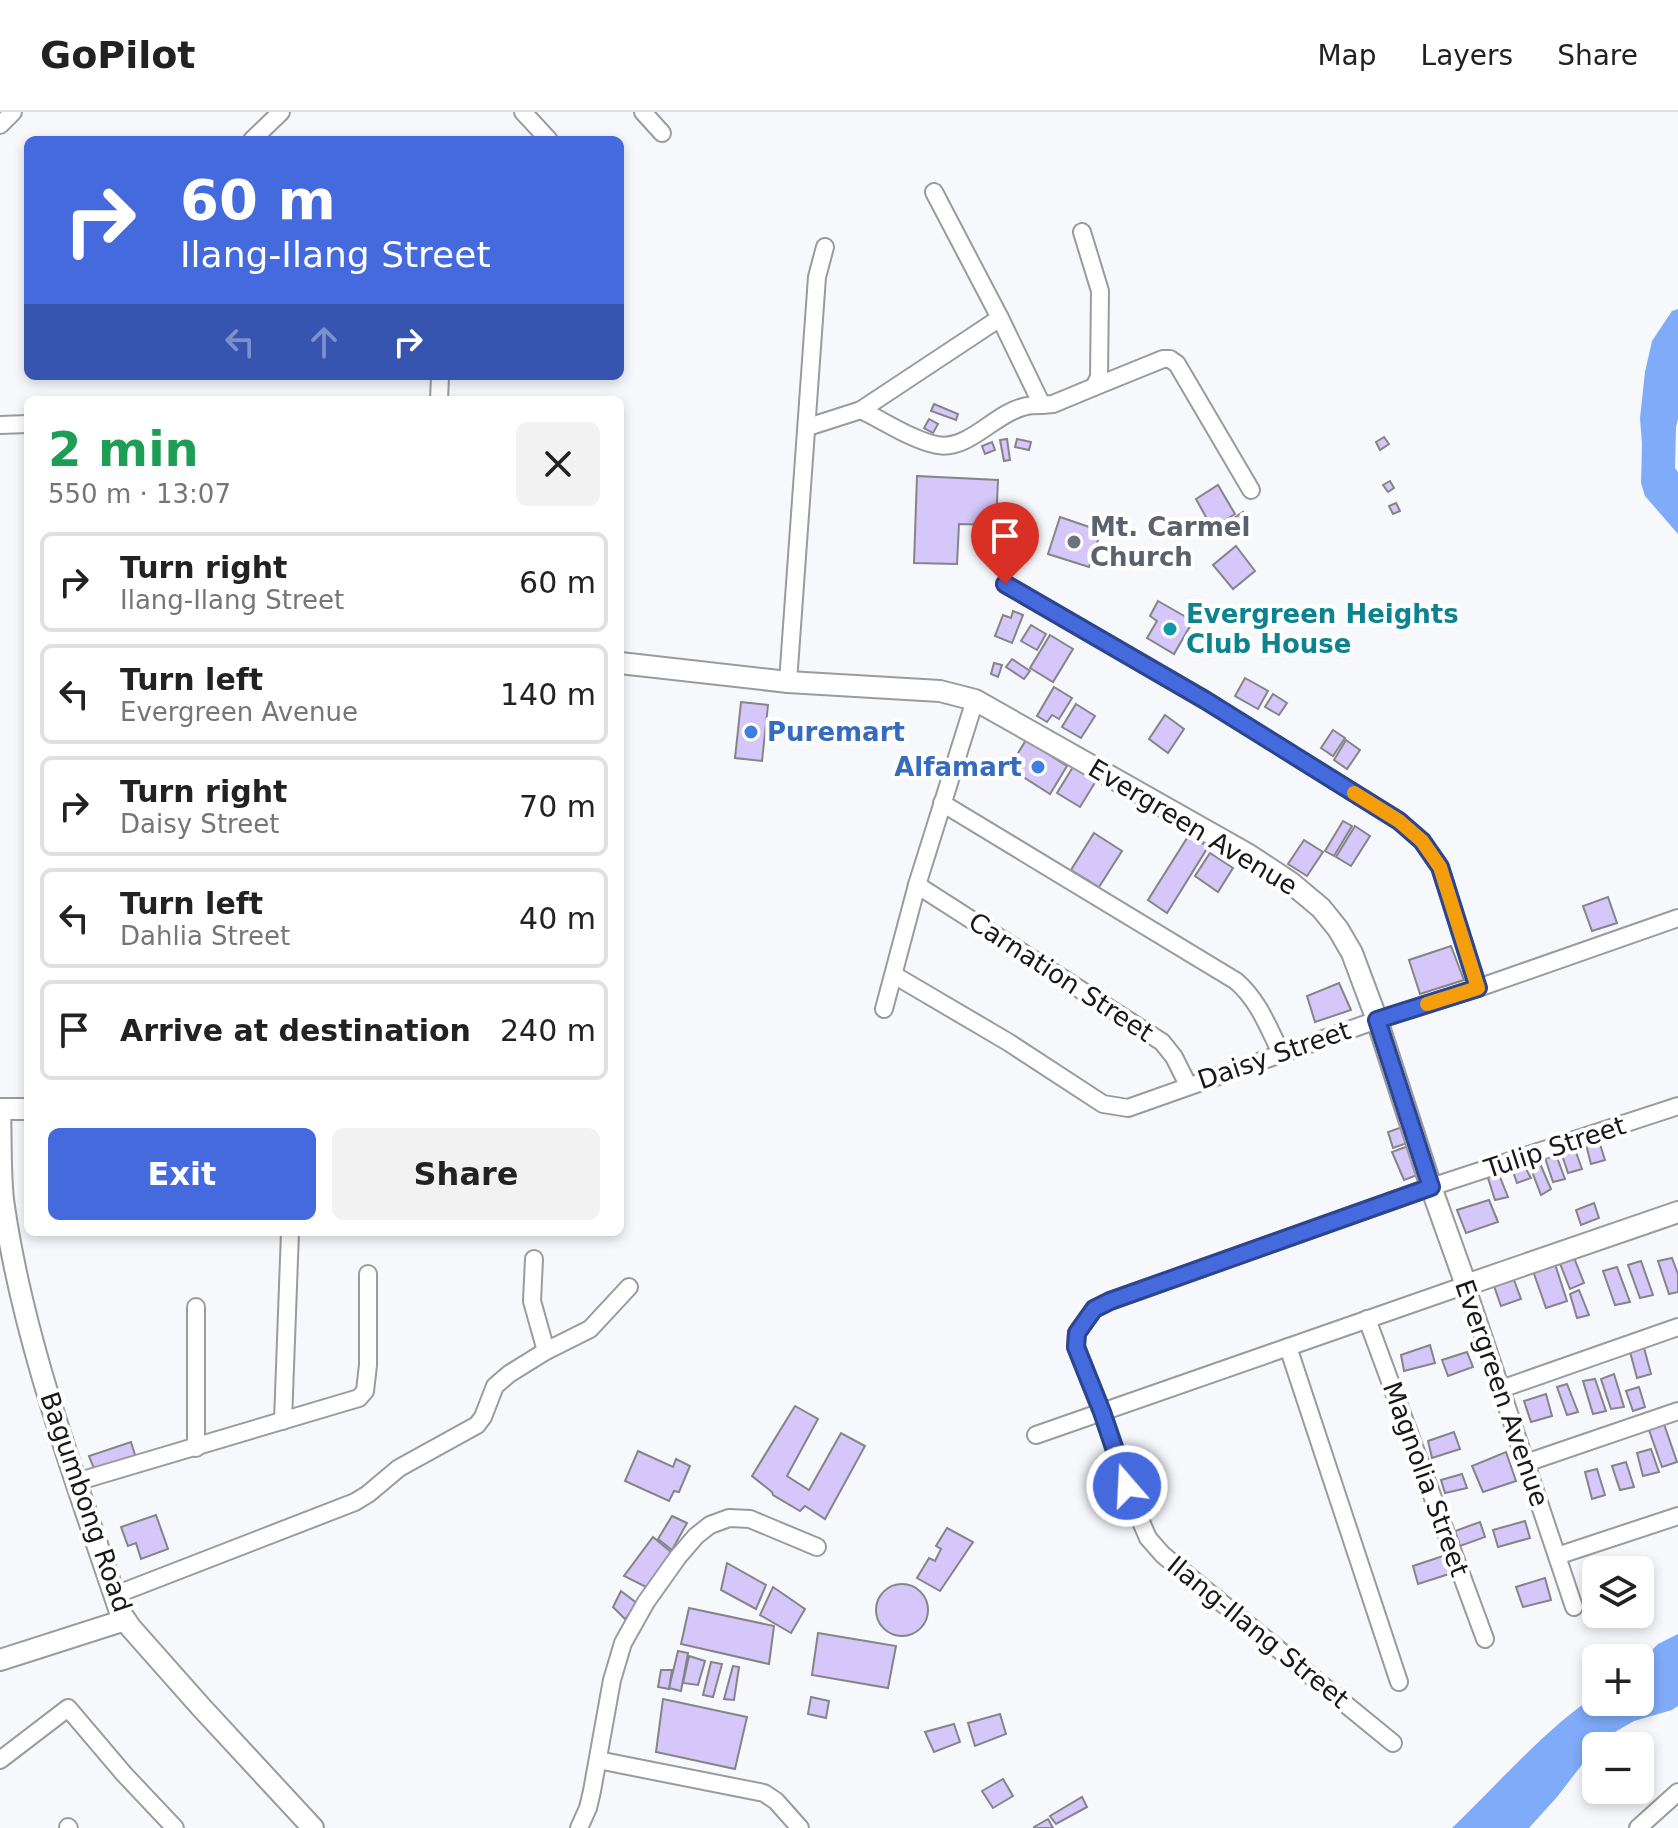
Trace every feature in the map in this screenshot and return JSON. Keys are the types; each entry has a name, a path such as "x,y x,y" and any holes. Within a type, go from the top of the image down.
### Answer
{"street":[{"path":"0,125 13,112"},
{"path":"256,136 281,112"},
{"path":"523,112 545,136"},
{"path":"643,112 662,133"},
{"path":"934,192 1042,405"},
{"path":"1082,232 1100,291 1099,377 1094,387"},
{"path":"788,682 817,277 825,247"},
{"path":"808,427 861,410 1000,318"},
{"path":"861,410 914,436 937,445 948,445 964,440 992,421 1023,406 1053,404 1163,359 1170,359 1187,379 1251,490"},
{"path":"0,425 24,424"},
{"path":"1005,584 1205,700 1411,831 1440,867 1478,988"},
{"name":"Evergreen Avenue","path":"624,663 788,682 940,691 975,700 1249,855 1290,882 1321,908 1352,953 1377,1020 1574,1607"},
{"path":"884,1009 917,885 975,700"},
{"path":"942,803 1236,981 1261,1010 1281,1053"},
{"name":"Carnation Street","path":"917,885 1162,1042 1174,1057 1188,1085"},
{"name":"Daisy Street","path":"894,975 1008,1042 1103,1104 1128,1108 1678,918"},
{"name":"Tulip Street","path":"1431,1187 1678,1106"},
{"path":"0,1109 24,1109"},
{"name":"Bagumbong Road","path":"0,1109 2,1197 23,1308 76,1482 125,1620 313,1828"},
{"name":"Ilang-Ilang Street","path":"1393,1743 1163,1555 1148,1538 1076,1347 1077,1333 1094,1309 1110,1301 1431,1187"},
{"path":"1036,1435 1678,1212"},
{"path":"283,1421 290,1236"},
{"path":"534,1259 532,1301 546,1351"},
{"path":"76,1482 359,1398 365,1391 368,1365 368,1274"},
{"path":"115,1595 355,1502 399,1468 477,1425 495,1386 546,1351 590,1329 629,1287"},
{"path":"196,1307 196,1448"},
{"name":"Magnolia Street","path":"1367,1319 1485,1639"},
{"path":"1501,1389 1678,1327"},
{"path":"1288,1347 1399,1682"},
{"path":"1526,1463 1678,1411"},
{"path":"1557,1556 1678,1516"},
{"path":"579,1828 588,1808 612,1680 623,1643 678,1557 710,1525 729,1518 750,1519 817,1547"},
{"path":"0,1660 125,1620"},
{"path":"0,1760 68,1708 175,1828"},
{"path":"598,1760 764,1793 776,1801 800,1828"},
{"path":"1638,1828 1676,1796"}],"water":[{"path":"1678,309 1675,468 1678,472 1678,534 1645,496 1641,483 1640,418 1652,341 1672,311"},
{"path":"1678,1634 1678,1706 1654,1715 1654,1648"},
{"path":"1582,1705 1582,1716 1651,1716 1615,1732 1582,1732 1582,1765 1529,1828 1452,1828 1539,1741"}],"building":[{"path":"934,404 958,414 956,420 931,411"},
{"path":"929,419 938,424 933,433 924,428"},
{"path":"1384,437 1389,444 1380,450 1376,442"},
{"path":"1007,439 1010,460 1004,461 1000,440"},
{"path":"1017,439 1031,442 1029,450 1015,447"},
{"path":"992,442 995,450 985,454 982,446"},
{"path":"917,476 998,480 996,525 959,524 957,564 914,563"},
{"path":"1390,481 1394,488 1388,492 1383,485"},
{"path":"1218,485 1235,514 1212,528 1196,499"},
{"path":"1396,503 1400,511 1393,514 1389,506"},
{"path":"1243,512 1250,524 1238,531 1231,520"},
{"name":"Mt. Carmel Church","path":"1060,517 1101,531 1089,567 1048,554"},
{"path":"1236,546 1255,571 1233,589 1213,565"},
{"name":"Evergreen Heights Club House","path":"1158,601 1193,621 1174,654 1147,638 1157,621 1150,616"},
{"path":"1013,611 1023,615 1012,643 995,636 1003,615 1011,618"},
{"path":"1031,625 1046,634 1037,650 1021,641"},
{"path":"1050,635 1073,649 1053,682 1030,668"},
{"path":"1012,659 1030,671 1024,679 1006,667"},
{"path":"994,663 1002,665 998,677 991,674"},
{"path":"1245,678 1268,691 1258,709 1235,696"},
{"path":"1054,687 1072,698 1059,719 1052,715 1047,722 1037,716"},
{"path":"1273,694 1287,703 1279,715 1265,707"},
{"name":"Puremart","path":"741,702 768,705 762,761 735,758"},
{"path":"1076,704 1095,716 1081,738 1062,727"},
{"path":"1165,715 1184,729 1168,753 1149,739"},
{"path":"1333,730 1345,738 1333,756 1321,748"},
{"name":"Alfamart","path":"1026,740 1067,766 1050,794 1009,768"},
{"path":"1346,740 1360,750 1347,769 1334,760"},
{"path":"1076,762 1099,776 1080,807 1057,793"},
{"path":"1343,821 1352,826 1334,856 1325,851"},
{"path":"1355,826 1370,836 1351,866 1336,857"},
{"path":"1094,833 1122,851 1099,887 1071,870"},
{"path":"1189,835 1208,847 1167,913 1148,900"},
{"path":"1304,840 1323,852 1307,876 1288,864"},
{"path":"1210,853 1233,868 1218,892 1195,876"},
{"path":"1608,897 1617,923 1592,931 1583,906"},
{"path":"1451,946 1464,980 1420,994 1409,960"},
{"path":"1339,983 1351,1010 1315,1022 1307,996"},
{"path":"1405,1126 1410,1142 1393,1148 1388,1132"},
{"path":"1598,1138 1605,1160 1591,1164 1585,1141"},
{"path":"1573,1144 1582,1169 1568,1173 1560,1149"},
{"path":"1408,1146 1420,1174 1404,1180 1392,1152"},
{"path":"1555,1152 1565,1179 1553,1182 1544,1155"},
{"path":"1538,1159 1551,1189 1541,1195 1528,1161"},
{"path":"1522,1162 1531,1178 1517,1183 1511,1166"},
{"path":"1498,1172 1508,1197 1495,1200 1487,1175"},
{"path":"1489,1200 1498,1222 1466,1233 1457,1210"},
{"path":"1594,1203 1599,1218 1581,1225 1576,1210"},
{"path":"1573,1255 1584,1283 1570,1289 1559,1261"},
{"path":"1672,1258 1678,1274 1678,1292 1669,1294 1658,1261"},
{"path":"1641,1261 1653,1295 1640,1298 1628,1265"},
{"path":"1555,1264 1567,1301 1546,1308 1533,1271"},
{"path":"1617,1267 1630,1302 1615,1305 1603,1271"},
{"path":"1514,1280 1521,1299 1501,1306 1494,1286"},
{"path":"1579,1290 1589,1315 1577,1318 1570,1294"},
{"path":"1643,1344 1651,1374 1637,1378 1629,1348"},
{"path":"1430,1345 1435,1363 1404,1371 1401,1355"},
{"path":"1467,1352 1473,1367 1448,1376 1442,1360"},
{"path":"1614,1374 1624,1407 1611,1409 1601,1379"},
{"path":"1595,1379 1606,1411 1593,1414 1583,1381"},
{"path":"1567,1384 1578,1412 1567,1415 1557,1387"},
{"path":"1639,1387 1645,1407 1633,1411 1626,1391"},
{"path":"1546,1394 1552,1416 1531,1422 1524,1401"},
{"path":"795,1406 818,1419 787,1476 809,1490 841,1433 865,1446 825,1519 805,1506 800,1511 773,1495 752,1476"},
{"path":"1664,1424 1677,1462 1662,1467 1649,1430"},
{"path":"1454,1432 1460,1449 1432,1458 1428,1441"},
{"path":"131,1442 136,1458 95,1471 89,1456"},
{"path":"1651,1449 1659,1472 1643,1476 1637,1453"},
{"path":"638,1451 673,1467 676,1459 690,1466 679,1492 674,1491 669,1501 625,1481"},
{"path":"1506,1452 1516,1481 1483,1492 1472,1466"},
{"path":"1626,1462 1634,1487 1620,1490 1612,1466"},
{"path":"1597,1469 1605,1495 1592,1499 1585,1472"},
{"path":"1462,1474 1467,1488 1445,1493 1441,1480"},
{"path":"156,1515 168,1549 141,1559 136,1543 128,1546 121,1527"},
{"path":"672,1516 687,1523 672,1550 658,1539"},
{"path":"1525,1521 1530,1538 1498,1547 1493,1530"},
{"path":"1480,1522 1485,1537 1460,1546 1455,1531"},
{"path":"947,1528 973,1542 940,1591 917,1578 929,1558 935,1561 941,1549 936,1546"},
{"path":"653,1537 671,1552 648,1588 624,1576"},
{"path":"1443,1556 1449,1574 1418,1584 1413,1566"},
{"path":"727,1563 766,1585 756,1609 721,1590"},
{"path":"1545,1578 1551,1600 1523,1607 1516,1587"},
{"path":"902,1584 920,1592 928,1610 920,1628 902,1636 884,1628 876,1610 884,1592"},
{"path":"773,1587 805,1609 791,1633 760,1615"},
{"path":"621,1591 638,1604 625,1619 613,1607"},
{"path":"689,1608 774,1626 769,1664 681,1644"},
{"path":"818,1633 896,1646 888,1688 812,1675"},
{"path":"678,1651 688,1653 681,1691 669,1688"},
{"path":"689,1656 705,1661 698,1685 683,1683"},
{"path":"711,1662 722,1664 713,1697 703,1695"},
{"path":"733,1666 739,1667 734,1700 724,1699"},
{"path":"661,1670 672,1670 669,1689 658,1687"},
{"path":"811,1697 829,1701 826,1718 808,1714"},
{"path":"663,1699 747,1717 735,1769 656,1752"},
{"path":"1000,1714 1006,1734 975,1746 968,1723"},
{"path":"954,1724 960,1742 934,1752 925,1732"},
{"path":"1003,1779 1013,1796 993,1808 982,1791"},
{"path":"1082,1797 1087,1807 1056,1824 1050,1816"},
{"path":"1048,1819 1053,1828 1034,1828 1034,1827"}],"slow traffic":[{"path":"1354,793 1399,821 1422,841 1440,867 1478,988 1427,1004"}],"place":[{"name":"Mt. Carmel Church","path":"1074,542"},
{"name":"Evergreen Heights Club House","path":"1170,629"},
{"name":"Puremart","path":"751,732"},
{"name":"Alfamart","path":"1038,767"}],"route":[{"path":"1005,584 1205,700 1399,821 1422,841 1440,867 1478,988 1377,1020 1431,1187 1110,1301 1094,1309 1077,1333 1076,1347 1127,1486"}]}
